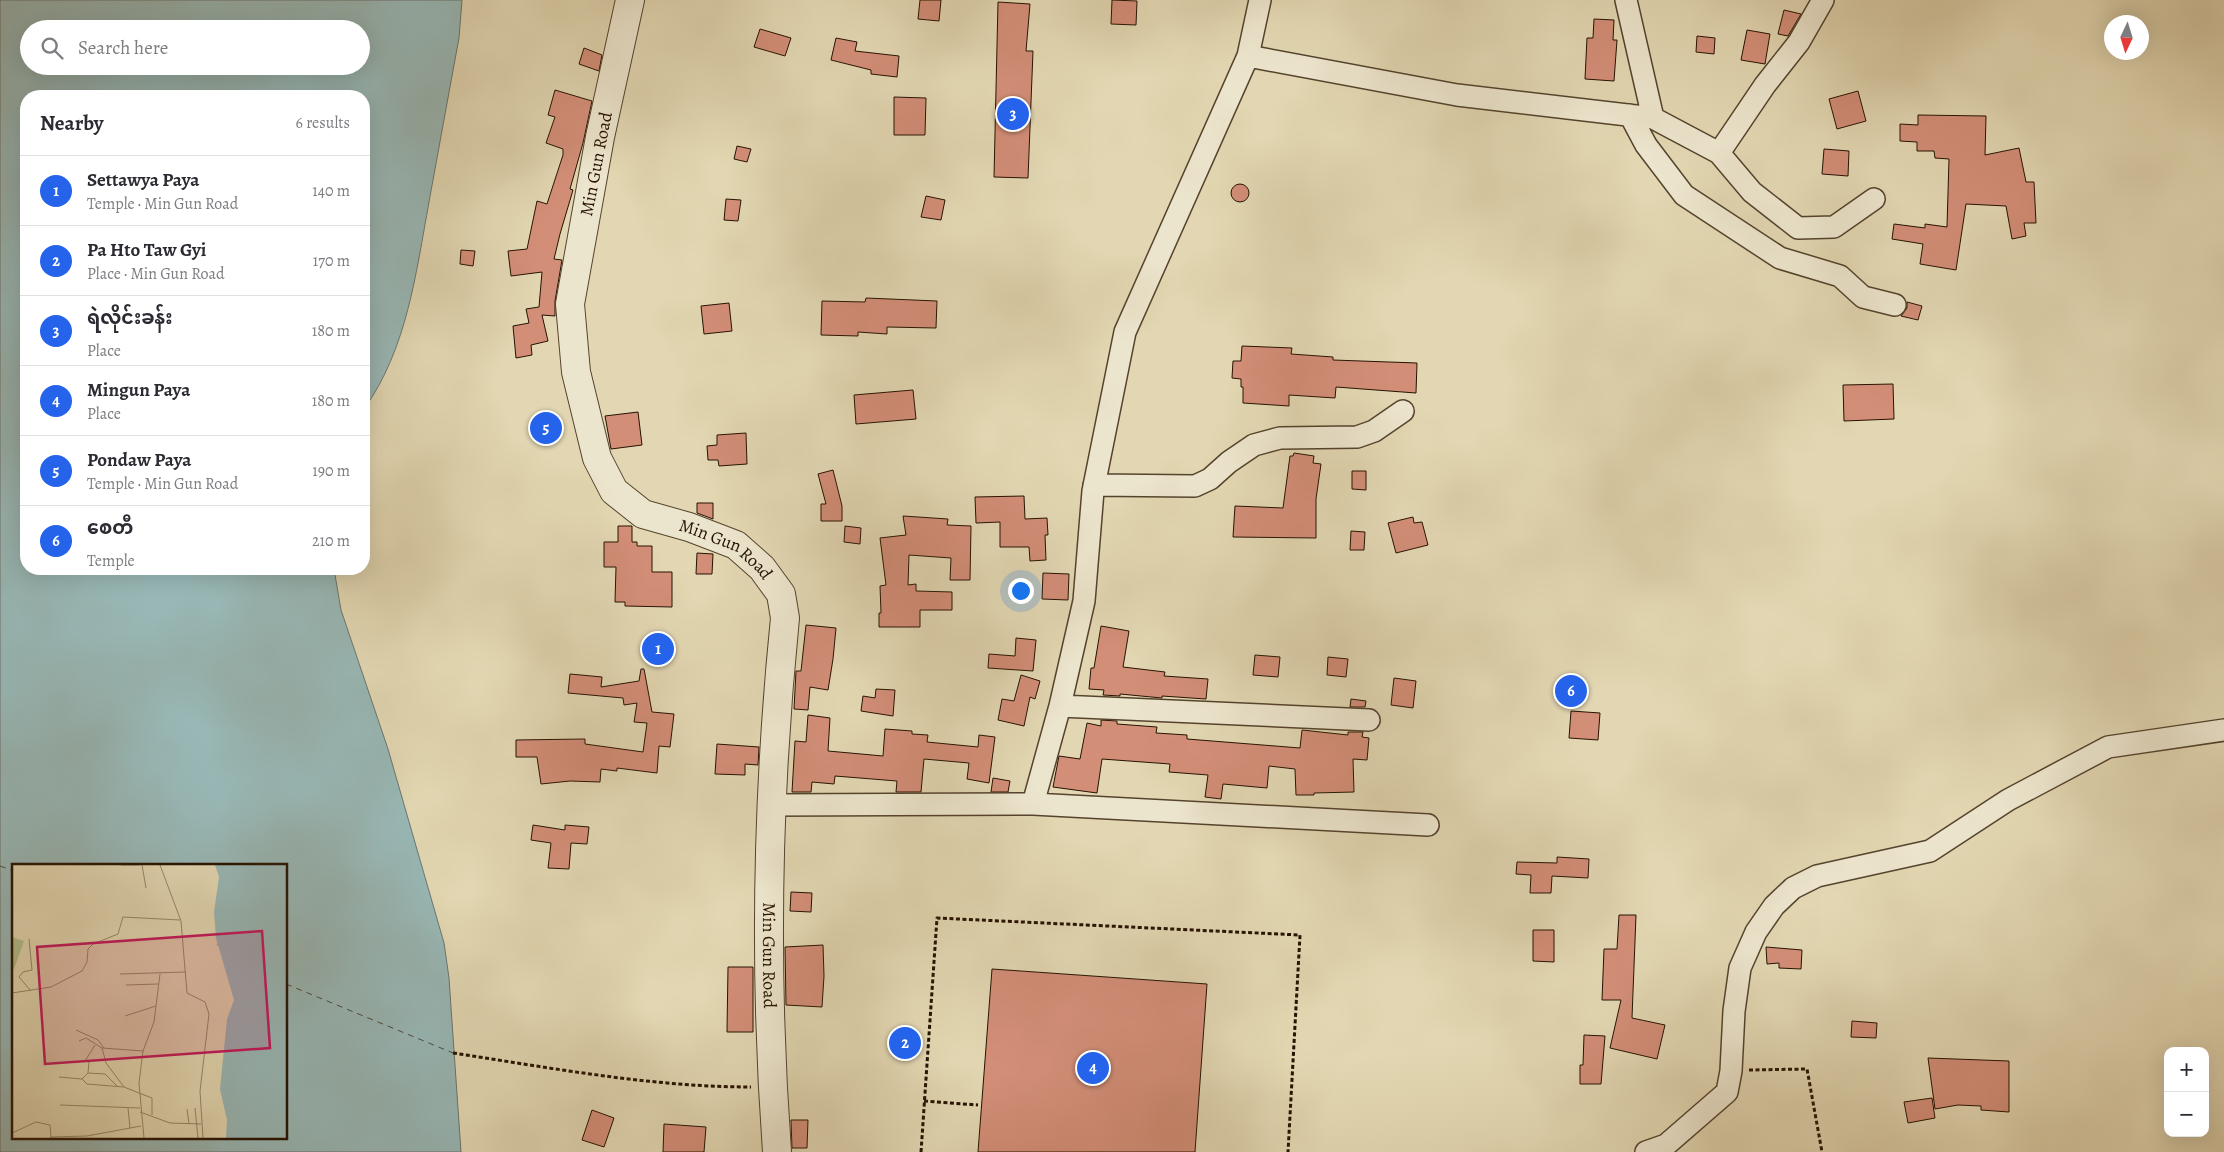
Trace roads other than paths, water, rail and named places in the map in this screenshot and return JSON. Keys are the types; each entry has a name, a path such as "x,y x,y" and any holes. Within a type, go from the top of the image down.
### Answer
{"street":[{"name":"Min Gun Road","path":"630,0 600,137 570,304 576,372 598,458 614,491 643,514 689,526 736,544 762,568 781,594 785,618 772,805 769,914 772,1087 777,1152"},
{"path":"1033,804 1060,706 1084,601 1094,486 1126,332 1248,56 1260,0"},
{"path":"1626,0 1653,118"},
{"path":"1719,153 1765,85 1799,42 1823,0"},
{"path":"1248,56 1458,95 1653,118 1719,153 1752,192 1798,228 1834,227 1874,199"},
{"path":"1630,115 1646,145 1684,195 1780,258 1840,276 1863,297 1895,305"},
{"path":"1094,486 1195,486 1210,479 1229,462 1254,445 1280,438 1357,438 1374,431 1403,411"},
{"path":"1060,706 1369,720"},
{"path":"1646,1152 1666,1145 1727,1092 1731,1071 1734,1011 1740,968 1756,932 1774,906 1793,888 1817,876 1930,851 2008,800 2108,747 2224,730"},
{"path":"772,805 1033,804 1428,825"}],"water":[{"path":"0,0 462,0 459,38 408,310 390,361 379,386 370,400 370,90 20,90 20,575 335,575 341,610 388,749 444,943 449,978 461,1152 0,1152"}],"place":[{"name":"ရဲလိုင်းခန်း","path":"1013,114"},
{"name":"Pondaw Paya","path":"546,428"},
{"name":"Settawya Paya","path":"658,649"},
{"name":"စေတီ","path":"1571,691"},
{"name":"Pa Hto Taw Gyi","path":"905,1043"},
{"name":"Mingun Paya","path":"1093,1068"}]}
